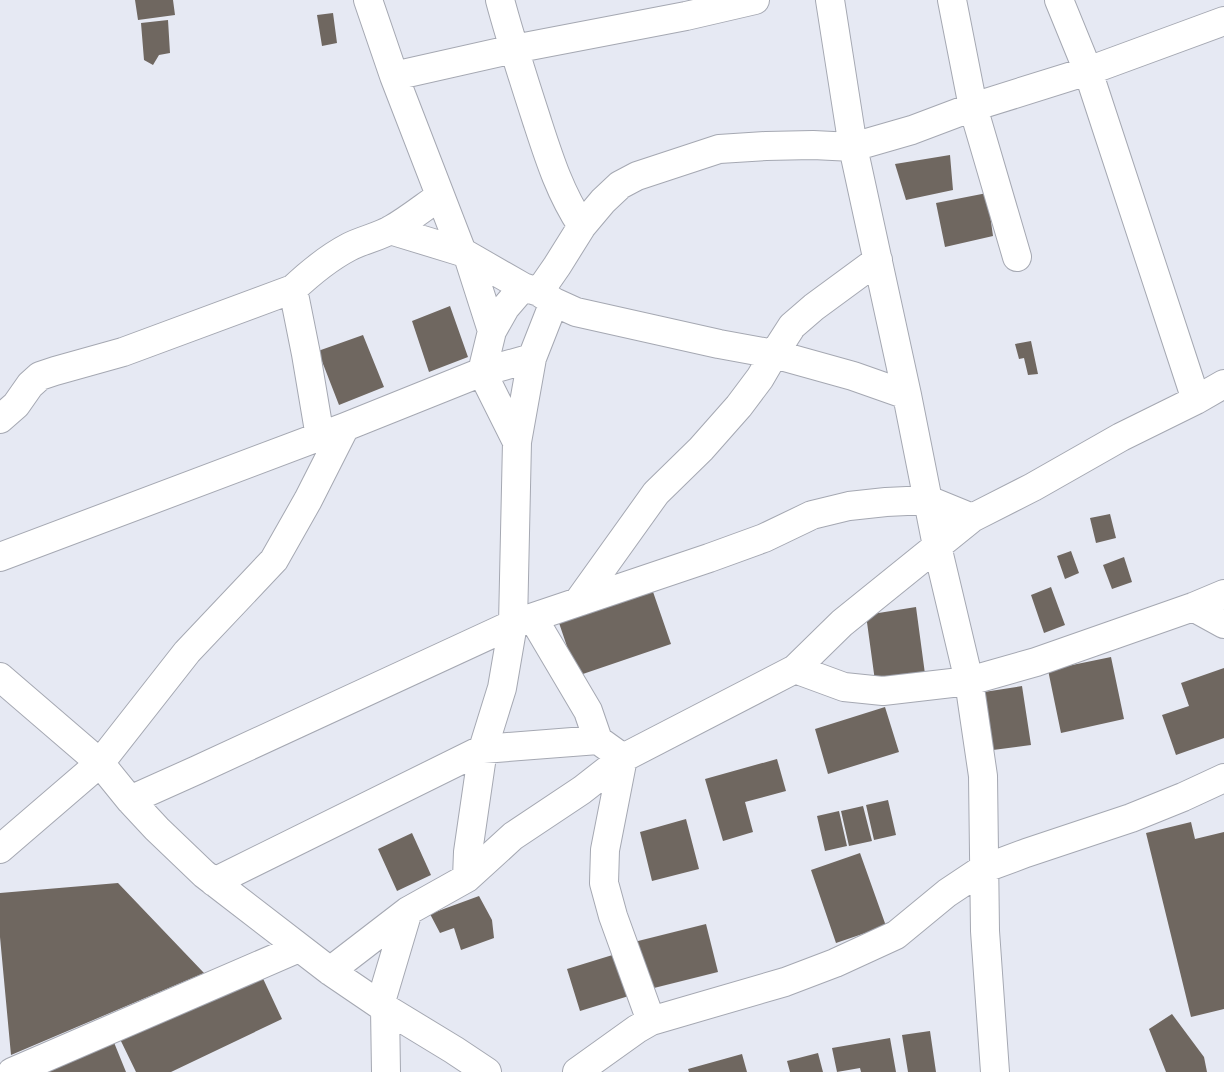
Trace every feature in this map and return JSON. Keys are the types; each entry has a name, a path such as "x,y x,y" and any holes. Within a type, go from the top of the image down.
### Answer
{"street":[{"path":"368,0 394,76 440,196 465,254 492,331"},
{"path":"500,0 514,50 555,176 572,211 582,226"},
{"path":"394,76 755,0"},
{"path":"830,0 853,147 907,395 937,546 969,681 983,776 985,931 995,1072"},
{"path":"952,0 973,107 1017,257"},
{"path":"1060,0 1088,71 1196,400"},
{"path":"467,878 468,852 483,749 523,621 517,442 532,358 539,293 582,226 603,201 620,185 637,176 719,149 813,145 853,147 912,130 973,107 1088,71 1224,21"},
{"path":"0,419 16,405 30,385 40,376 123,352 293,289 332,257 366,239 390,230 440,196"},
{"path":"390,230 465,254 576,312 719,344 774,354 853,376 907,395"},
{"path":"578,602 656,493 701,449 760,378 792,326 814,307 878,260"},
{"path":"293,289 320,437"},
{"path":"517,442 482,372 492,331 505,308 539,293"},
{"path":"0,557 320,437 482,372 532,358"},
{"path":"330,972 408,911 467,878 513,836 582,790 622,758 795,669 842,623 972,518 1224,384"},
{"path":"0,849 100,763 187,652 274,560 308,500 345,427"},
{"path":"130,800 523,621 764,538 812,515 849,506 928,500 972,518"},
{"path":"795,669 844,687 883,691 969,681 1036,662 1193,607 1224,594"},
{"path":"1193,607 1224,624"},
{"path":"523,621 588,711 598,740 622,758"},
{"path":"0,677 100,763 130,800 204,874 330,972 487,1072"},
{"path":"214,882 483,749 598,740"},
{"path":"622,758 605,850 604,883 613,916 651,1021"},
{"path":"577,1072 651,1021 785,982 835,963 896,935 947,893 983,870 1026,853 1131,818 1224,778"},
{"path":"386,1072 382,1006 408,911"},
{"path":"12,1072 299,948"}],"building":[{"path":"135,0 173,0 175,15 138,20"},
{"path":"333,13 337,43 322,46 317,15"},
{"path":"168,20 170,53 159,55 153,65 144,60 141,23"},
{"path":"950,155 953,190 906,200 895,164"},
{"path":"987,193 993,236 945,247 936,203"},
{"path":"450,306 468,357 429,372 412,321"},
{"path":"363,335 384,387 339,405 318,351"},
{"path":"1031,341 1038,374 1028,375 1024,358 1019,359 1015,344"},
{"path":"1110,514 1116,538 1096,543 1090,518"},
{"path":"1071,551 1079,573 1065,579 1057,556"},
{"path":"1124,557 1132,582 1112,589 1103,565"},
{"path":"651,586 671,644 577,676 557,617"},
{"path":"1051,587 1065,625 1044,633 1031,595"},
{"path":"916,607 925,674 875,681 866,615"},
{"path":"1111,657 1124,719 1061,733 1048,670"},
{"path":"1224,668 1224,738 1176,755 1162,715 1189,706 1181,683"},
{"path":"1022,686 1031,745 993,750 984,692"},
{"path":"885,707 899,752 828,774 815,729"},
{"path":"777,759 786,791 745,802 753,832 723,841 705,779"},
{"path":"888,800 896,835 874,840 866,805"},
{"path":"863,806 872,841 849,846 841,811"},
{"path":"839,811 847,846 825,851 817,816"},
{"path":"686,819 699,869 652,881 640,832"},
{"path":"1191,822 1195,839 1224,832 1224,1009 1191,1017 1146,833"},
{"path":"412,833 431,875 397,891 378,849"},
{"path":"860,853 886,926 836,943 811,870"},
{"path":"118,883 204,973 11,1055 0,937 0,893"},
{"path":"479,896 492,920 494,938 461,950 454,928 440,933 430,914"},
{"path":"706,924 718,972 646,990 634,942"},
{"path":"619,953 632,995 580,1011 567,969"},
{"path":"259,970 282,1019 171,1072 136,1072 119,1037"},
{"path":"1172,1014 1204,1057 1207,1072 1166,1072 1149,1029"},
{"path":"930,1031 936,1072 908,1072 902,1035"},
{"path":"890,1038 896,1072 861,1072 860,1068 837,1072 832,1048"},
{"path":"113,1040 126,1072 34,1072"},
{"path":"818,1053 823,1072 790,1072 787,1061"},
{"path":"742,1054 747,1072 689,1072 688,1069"}]}
